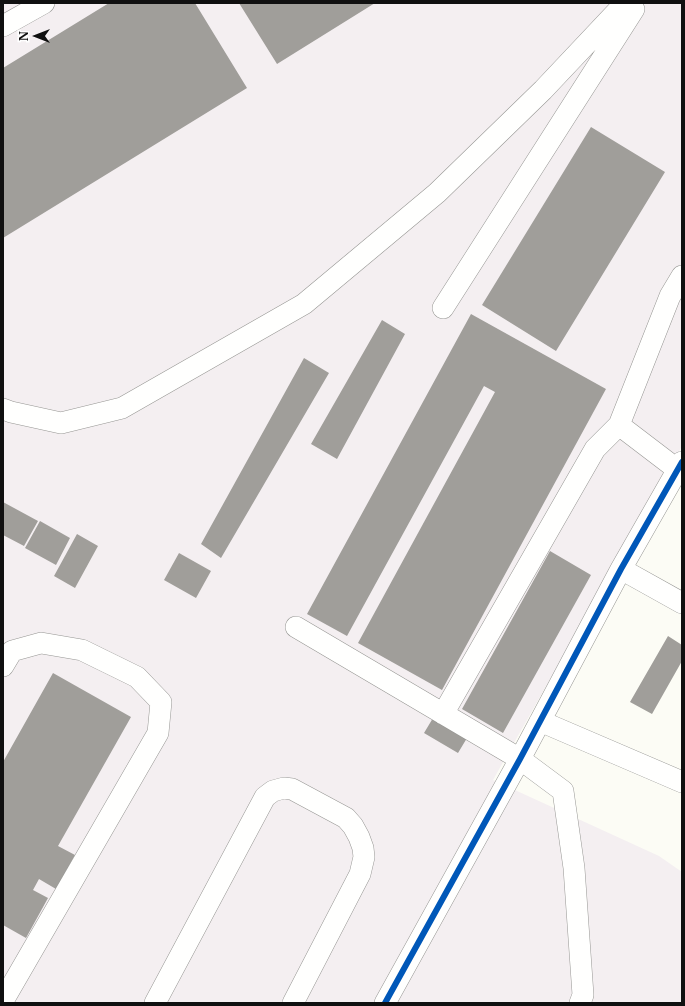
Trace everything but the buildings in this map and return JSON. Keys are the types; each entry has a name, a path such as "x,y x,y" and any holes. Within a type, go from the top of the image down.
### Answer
{"street":[{"path":"3,26 44,3"},
{"path":"3,409 61,423 122,408 304,304 437,193 543,90 625,3"},
{"path":"443,308 637,3"},
{"path":"443,714 595,449 619,426 670,296 682,276"},
{"path":"385,1003 520,759 621,569 680,466 619,426"},
{"path":"621,569 682,604"},
{"path":"296,627 520,759 563,790 574,868 584,995 580,1003"},
{"path":"3,666 12,651 41,643 82,650 137,677 161,702 158,733 10,975 3,1001"},
{"path":"540,721 682,782"},
{"path":"155,1003 265,797 273,790 284,788 292,789 346,818 353,826 359,837 363,848 364,857 360,874 294,1003"}],"shaded area":[{"path":"3,3 682,3 682,446 493,780 659,856 682,872 682,1003 3,1003"}],"cycle path":[{"path":"385,1003 520,759 621,569 682,462"}]}
